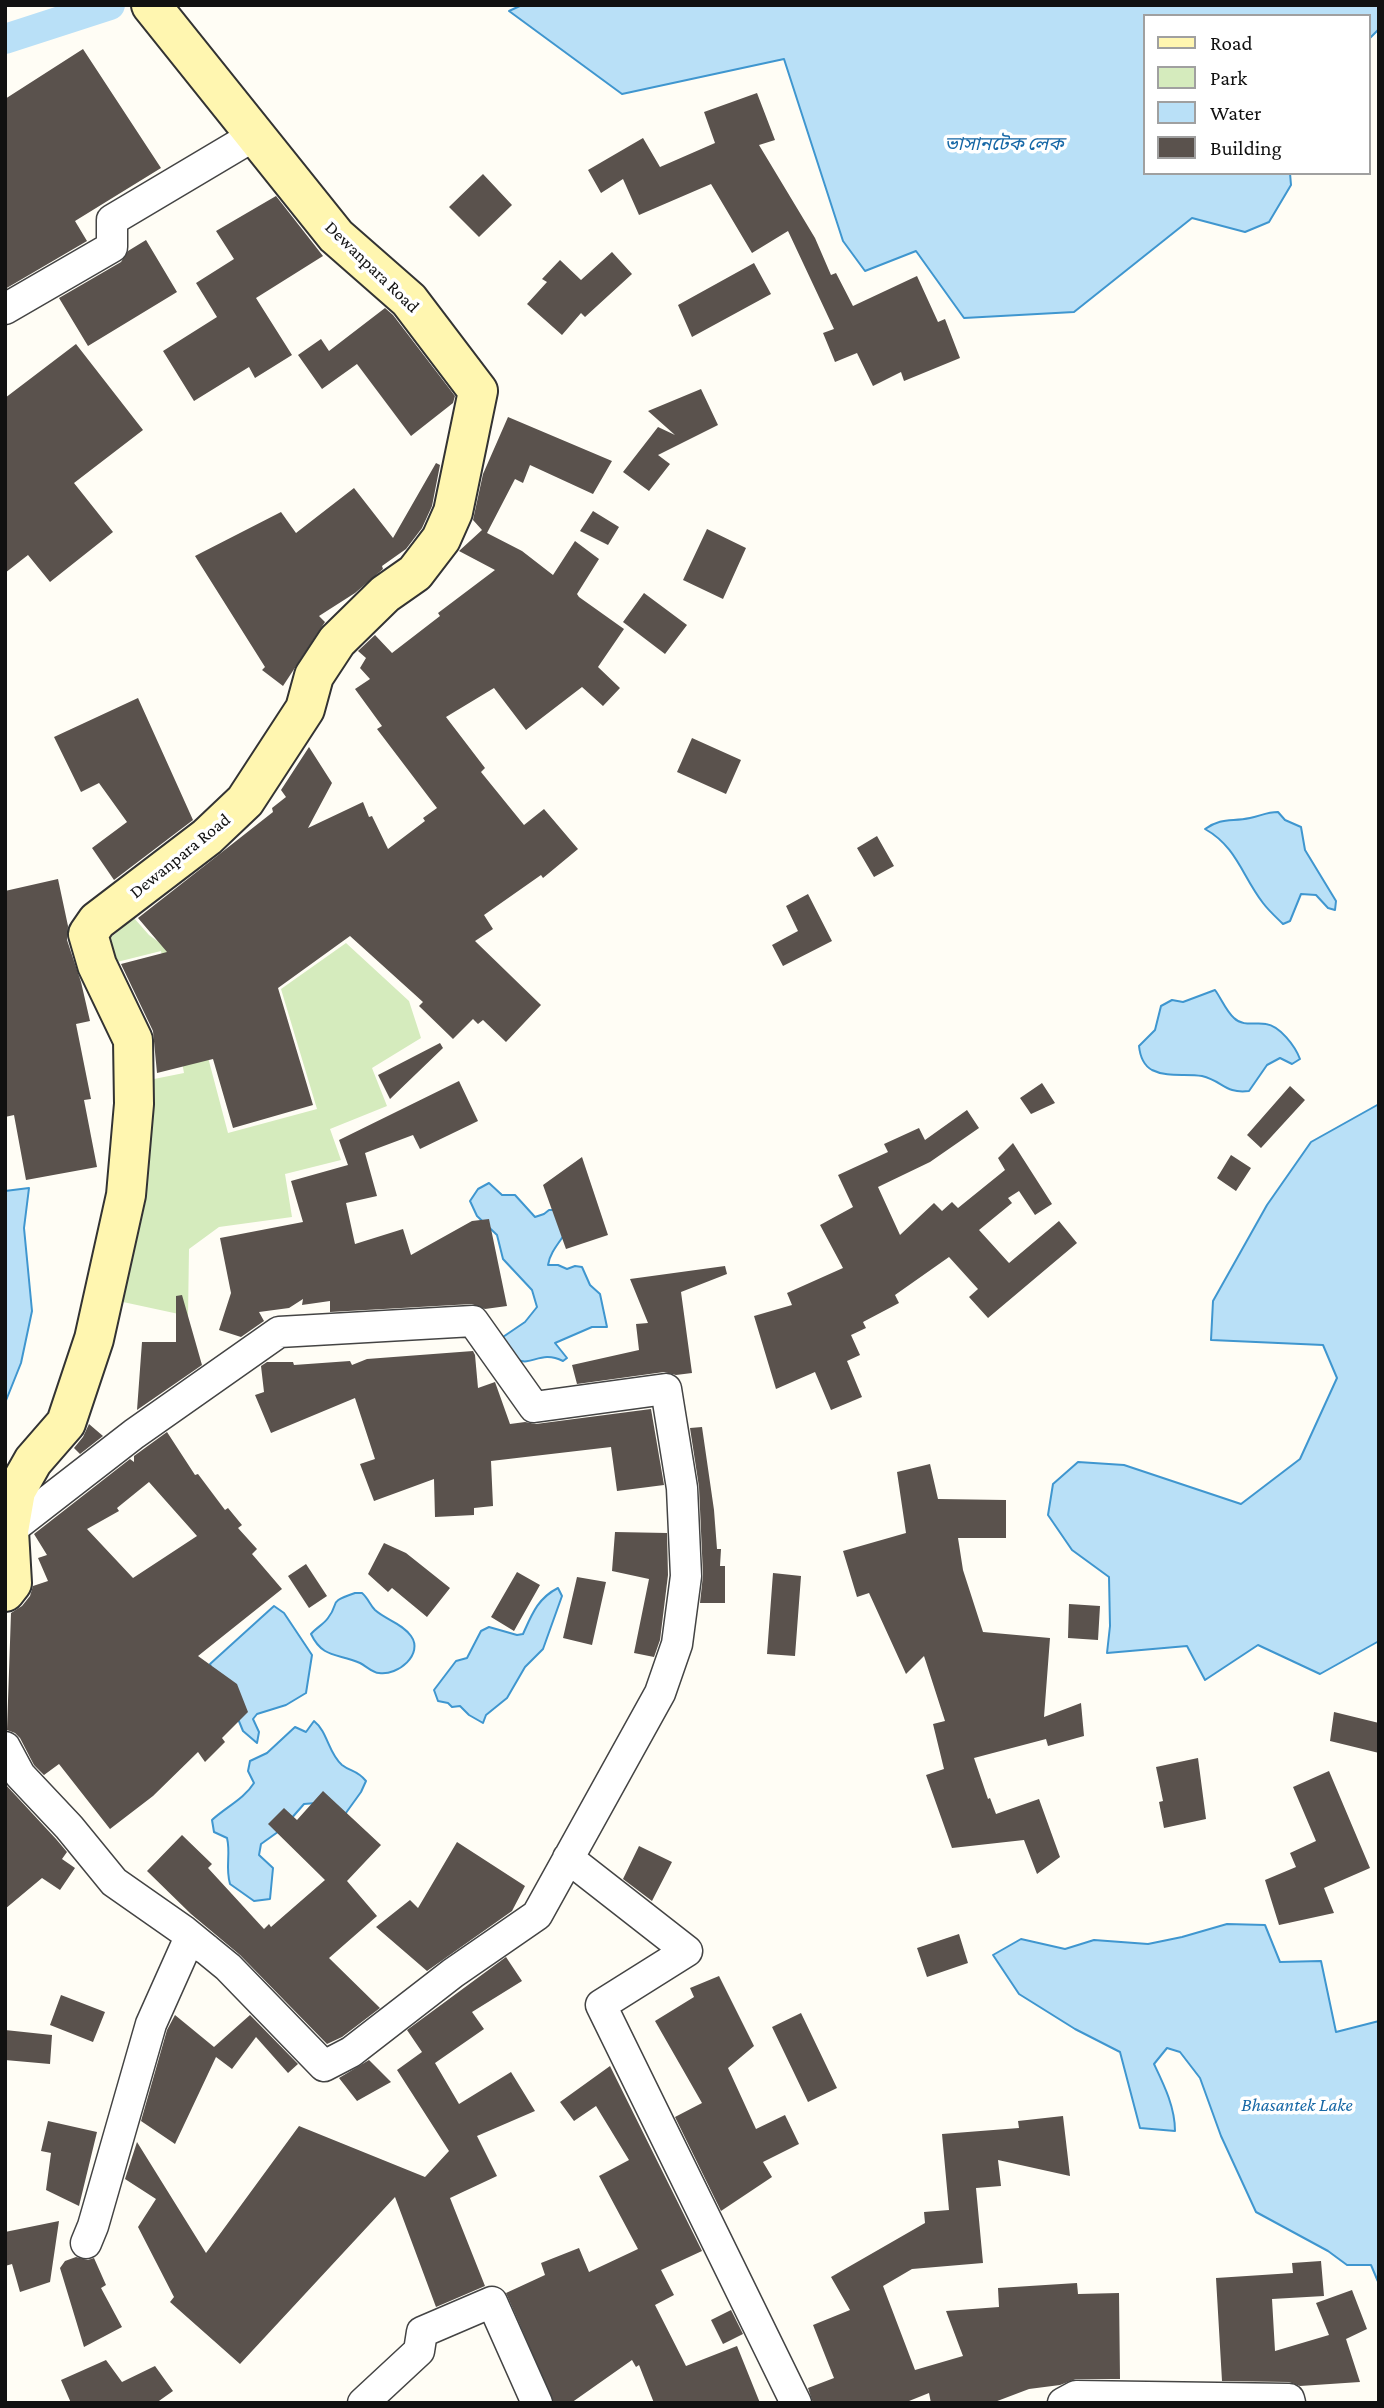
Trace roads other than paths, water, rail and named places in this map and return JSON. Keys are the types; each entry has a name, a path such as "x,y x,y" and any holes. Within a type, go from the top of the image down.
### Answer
{"street":[{"name":"Dewanpara Road","path":"5,1592 12,1583 7,1545 16,1491 33,1461 66,1423 94,1339 126,1195 134,1104 133,1040 97,965 88,934 97,921 207,837 246,801 306,709 314,676 337,641 385,594 415,573 441,539 453,512 478,391 409,300 336,236 151,5"},
{"path":"5,309 112,247 112,220 256,135"},
{"path":"5,1747 20,1775 69,1827 114,1882 229,1967 324,2066 351,2052 453,1973 537,1915 660,1693 677,1644 686,1576 682,1488 666,1389 534,1407 473,1321 279,1332 134,1434 7,1545"},
{"path":"568,1858 687,1951 601,2005 796,2403"},
{"path":"86,2243 151,2024 189,1939 206,1949"},
{"path":"363,2403 419,2351 422,2332 492,2302 537,2403"},
{"path":"1071,2400 1289,2399 1290,2403"}],"water":[{"name":"ভাসানটেক লেক","path":"522,5 1379,5 1379,29 1370,38 1370,14 1142,14 1142,175 1290,175 1291,185 1269,222 1245,232 1192,218 1074,312 964,318 916,251 865,271 843,241 784,59 622,94 509,11"},
{"path":"1278,812 1285,820 1301,827 1305,850 1336,901 1335,910 1328,908 1316,895 1301,894 1290,921 1283,924 1263,903 1225,844 1205,829 1222,821"},
{"path":"1215,990 1234,1018 1241,1022 1266,1024 1277,1028 1295,1048 1300,1059 1292,1064 1280,1058 1267,1065 1249,1091 1234,1091 1202,1076 1164,1074 1146,1066 1139,1046 1155,1030 1161,1006 1172,1000 1183,1002"},
{"path":"1379,1104 1379,1641 1320,1674 1258,1645 1205,1680 1187,1646 1107,1653 1110,1626 1109,1577 1072,1550 1048,1515 1053,1484 1078,1462 1124,1465 1241,1504 1300,1459 1337,1378 1323,1345 1211,1340 1213,1301 1267,1205 1311,1142"},
{"path":"489,1183 502,1195 515,1195 535,1217 549,1210 560,1210 569,1227 548,1265 567,1269 582,1267 590,1285 600,1294 607,1327 592,1327 555,1343 567,1358 563,1361 549,1357 518,1360 497,1341 525,1322 537,1307 532,1290 503,1259 497,1235 477,1216 470,1201 478,1189"},
{"path":"29,1188 24,1228 32,1311 21,1363 5,1403 5,1191"},
{"path":"558,1588 562,1596 543,1649 525,1667 507,1698 486,1715 483,1723 460,1706 452,1707 448,1703 438,1701 434,1690 456,1661 467,1658 481,1631 489,1627 517,1635 523,1634 541,1602"},
{"path":"355,1593 362,1593 375,1610 411,1636 414,1643 412,1656 394,1671 377,1673 360,1663 326,1652 311,1634 326,1620 337,1601"},
{"path":"274,1606 284,1613 312,1655 306,1693 286,1705 257,1714 253,1719 259,1732 257,1743 243,1731 216,1682 210,1664"},
{"path":"314,1721 337,1760 366,1781 343,1817 316,1803 304,1804 282,1829 261,1844 259,1855 273,1868 270,1899 254,1901 230,1884 227,1838 214,1832 212,1820 254,1783 248,1771 250,1761 267,1753 295,1727 306,1732"},
{"name":"Bhasantek Lake","path":"1227,1924 1265,1925 1280,1962 1321,1961 1336,2032 1379,2021 1379,2284 1371,2265 1347,2265 1328,2251 1256,2212 1221,2136 1200,2078 1180,2052 1167,2048 1154,2064 1171,2105 1175,2131 1140,2128 1120,2052 1075,2029 1019,1994 993,1955 1021,1939 1065,1949 1094,1940 1148,1944"}],"waterway":[{"path":"5,39 110,5"}]}
